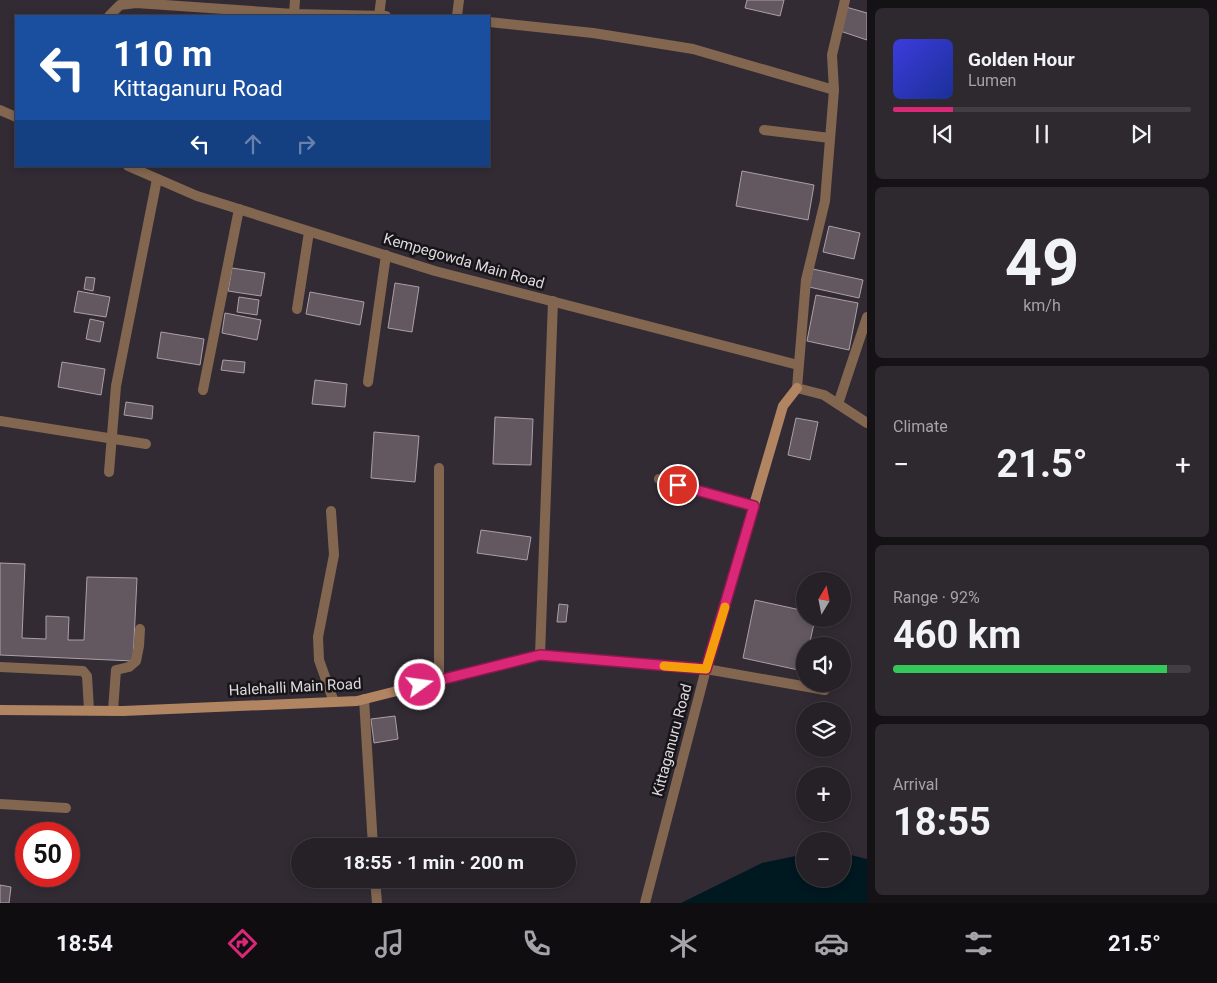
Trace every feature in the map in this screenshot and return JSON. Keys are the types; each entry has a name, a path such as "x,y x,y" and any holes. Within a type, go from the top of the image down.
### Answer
{"main road":[{"name":"Kittaganuru Road","path":"706,669 783,406 797,388"},
{"name":"Halehalli Main Road","path":"0,710 113,710 334,702 364,699 540,655 706,669"}],"street":[{"path":"294,14 296,0"},
{"path":"379,15 380,0"},
{"path":"457,15 458,0"},
{"path":"845,0 832,55 834,90 825,201 806,280 797,388 824,395 867,423"},
{"path":"111,15 120,3 136,3 210,4 294,14 336,15"},
{"path":"490,22 593,33 693,49 834,90"},
{"path":"0,110 15,118"},
{"path":"764,130 830,138"},
{"name":"Kempegowda Main Road","path":"130,167 197,196 435,271 798,365"},
{"path":"109,472 116,386 157,179"},
{"path":"203,390 239,209"},
{"path":"297,309 309,232"},
{"path":"368,382 386,256"},
{"path":"540,655 553,301"},
{"path":"838,404 867,317"},
{"path":"0,421 146,444"},
{"path":"438,680 439,468"},
{"path":"659,479 754,506"},
{"path":"332,511 334,555 318,637 319,660 334,702"},
{"path":"113,710 116,670 129,667 136,662 140,629"},
{"path":"0,667 83,672 87,676 89,710"},
{"path":"706,669 796,685"},
{"name":"Kittaganuru Road","path":"645,903 706,669"},
{"path":"364,699 373,838"},
{"path":"0,804 66,808"},
{"path":"376,888 377,903"}],"water":[{"path":"851,855 867,859 867,903 681,903 762,863 796,856 796,887 851,887"}],"building":[{"path":"747,0 784,0 780,16 745,8"},
{"path":"846,7 867,13 867,40 840,31"},
{"path":"742,171 814,185 808,220 736,206"},
{"path":"829,226 860,233 854,259 823,252"},
{"path":"232,268 265,273 261,296 228,291"},
{"path":"813,269 863,280 859,298 809,287"},
{"path":"86,277 95,278 93,291 84,289"},
{"path":"395,283 419,287 412,332 388,328"},
{"path":"78,291 110,297 106,317 74,312"},
{"path":"310,292 364,302 360,325 306,314"},
{"path":"816,295 858,303 849,350 807,341"},
{"path":"239,297 259,300 257,315 237,312"},
{"path":"225,313 261,320 257,340 222,333"},
{"path":"90,319 104,322 100,342 86,339"},
{"path":"161,332 204,339 200,365 157,358"},
{"path":"223,360 245,362 244,373 221,370"},
{"path":"62,362 105,369 101,395 58,387"},
{"path":"315,380 347,384 345,407 312,404"},
{"path":"126,402 153,406 152,419 124,415"},
{"path":"495,417 533,419 531,465 493,464"},
{"path":"796,418 818,422 810,460 788,455"},
{"path":"374,432 419,436 415,482 371,478"},
{"path":"481,530 531,537 527,560 477,553"},
{"path":"0,563 25,564 22,638 46,639 46,616 69,617 68,640 84,640 87,577 137,578 133,661 0,655"},
{"path":"755,600 796,609 796,628 813,628 811,637 796,637 796,669 743,658"},
{"path":"559,604 568,605 566,622 557,622"},
{"path":"395,716 398,739 374,743 371,719"},
{"path":"0,885 11,887 9,903 0,903"}],"slow traffic":[{"path":"664,666 706,669 725,607"}],"route":[{"path":"420,685 540,655 706,669 754,506 678,485"}]}
